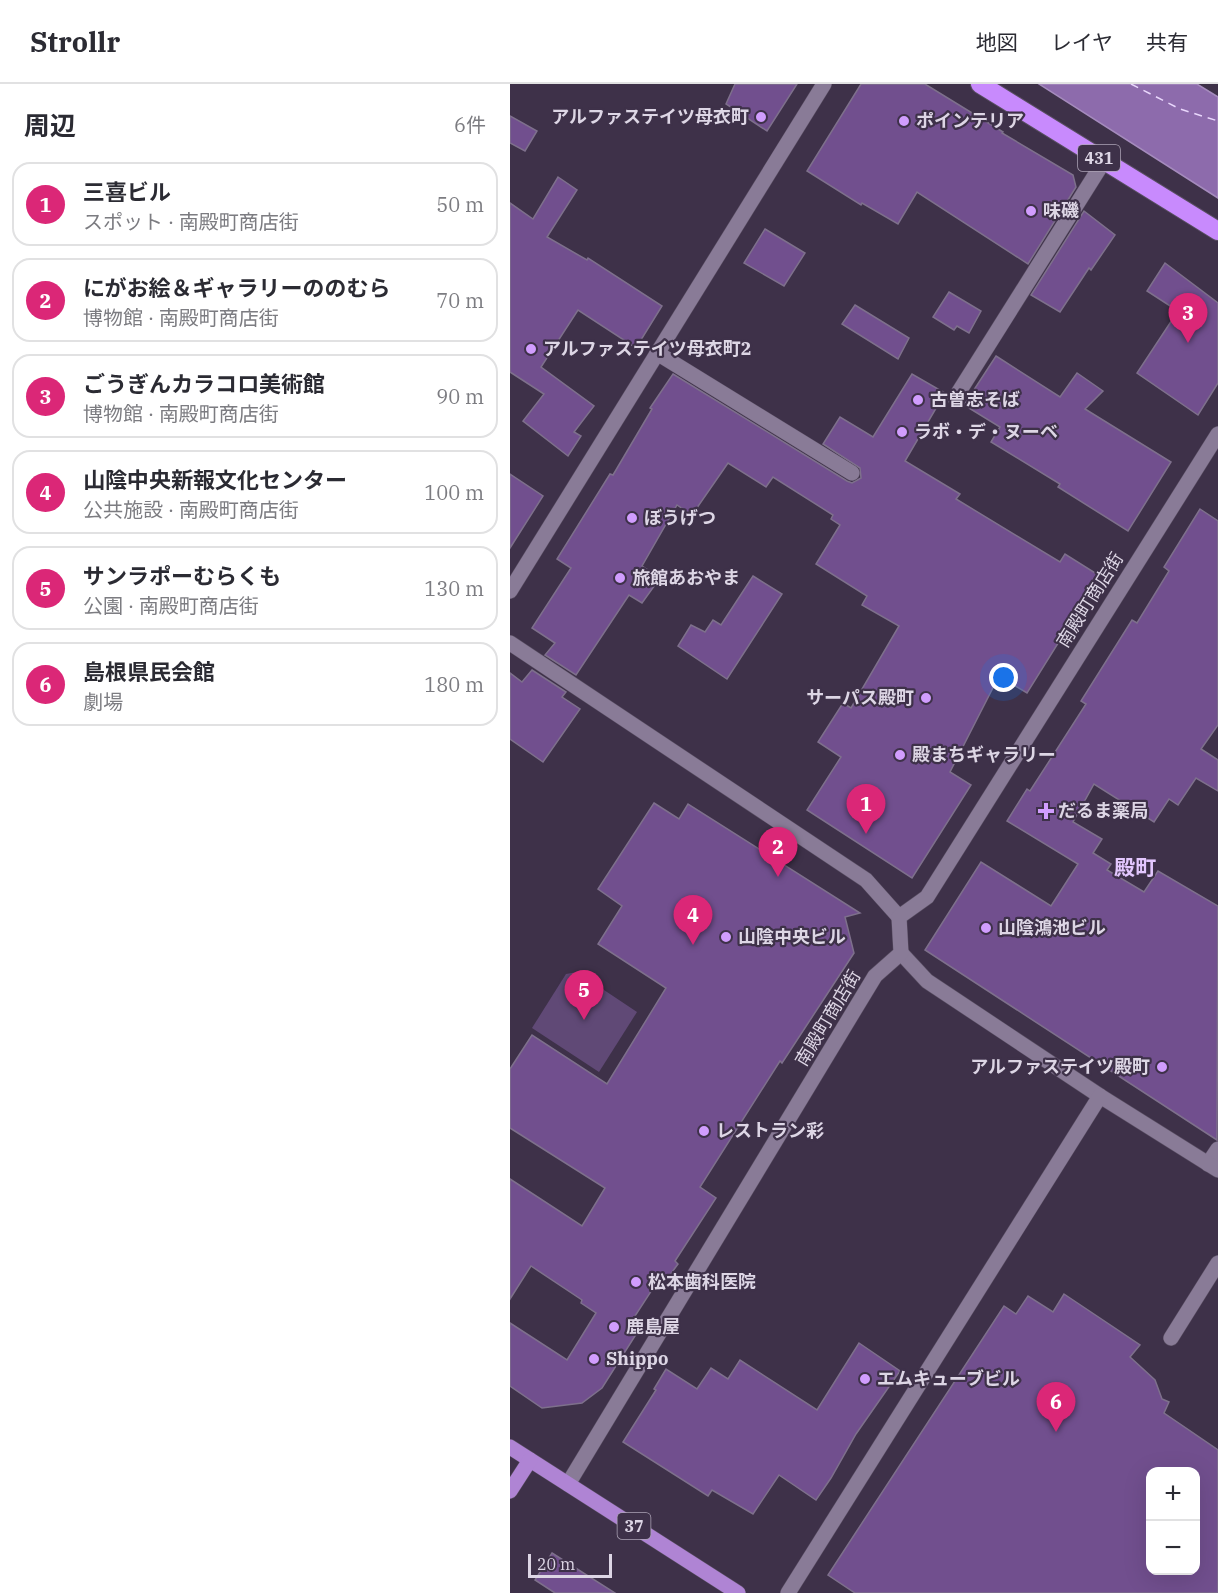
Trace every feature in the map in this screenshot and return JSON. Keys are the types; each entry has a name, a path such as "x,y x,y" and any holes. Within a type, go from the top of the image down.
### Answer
{"highway":[{"name":"431","path":"980,84 1218,231"}],"main road":[{"path":"510,1447 530,1460 510,1491"},
{"name":"37","path":"530,1460 738,1593"}],"street":[{"path":"510,591 824,84"},
{"path":"955,398 1104,161"},
{"path":"657,353 852,473"},
{"name":"南殿町商店街","path":"899,917 927,897 1218,434"},
{"path":"510,643 866,880 899,917 901,953 927,981 1100,1096 1213,1167 1218,1149"},
{"name":"南殿町商店街","path":"568,1484 875,976 901,953"},
{"path":"788,1593 1100,1096"},
{"path":"1171,1338 1218,1263"}],"shaded area":[{"path":"1039,84 1197,84 1218,97 1218,198"},
{"path":"577,972 637,1012 599,1072 532,1028 566,974"}],"building":[{"name":"アルファステイツ母衣町","path":"735,84 797,84 767,131 726,104"},
{"path":"861,84 925,84 1073,175 1076,187 1028,264 917,192 898,224 862,203 861,205 807,171"},
{"path":"510,116 537,131 525,151 510,143"},
{"path":"558,177 577,190 547,237 587,260 588,258 662,306 636,348 578,310 541,367 594,406 574,432 581,436 568,456 523,421 544,394 510,372 510,203 533,219"},
{"path":"1084,211 1115,235 1091,270 1089,268 1060,312 1031,295"},
{"path":"765,229 805,253 784,286 744,263"},
{"path":"1165,263 1218,303 1218,383 1198,415 1137,373 1178,311 1147,291"},
{"path":"949,292 981,311 969,333 957,326 954,330 933,317"},
{"path":"855,305 909,338 898,359 842,324"},
{"path":"996,356 1060,397 1077,373 1103,391 1085,409 1171,462 1128,531 1058,487 1060,484 991,442 1000,427 964,405"},
{"path":"673,374 852,483 861,478 860,468 823,444 840,417 873,437 912,374 945,393 905,461 960,494 956,499 1060,562 1065,554 1100,576 1027,693 999,676 950,772 971,785 912,878 807,810 841,757 818,742 843,703 851,708 899,626 862,605 867,596 816,564 840,525 831,519 833,515 773,477 766,487 728,463 692,515 677,505 642,566 660,578 642,603 629,595 576,675 545,655 555,643 532,628 571,568 557,559 610,474 613,475 652,409 650,408"},
{"path":"510,474 543,496 510,548"},
{"path":"1200,509 1218,521 1218,725 1201,749 1218,760 1218,791 1196,778 1178,805 1169,799 1154,822 1094,784 1073,822 1102,839 1093,853 1111,864 1107,870 1144,892 1158,871 1218,906 1217,1140 925,950 981,862 1051,906 1078,864 1007,821 1027,789 1030,791 1086,704 1081,701 1132,620 1137,623 1169,571 1164,567"},
{"path":"753,576 782,594 727,679 678,646 691,625 705,632 713,620 721,625"},
{"path":"532,670 566,692 562,697 580,709 543,762 510,739 510,673 522,682"},
{"path":"654,803 679,819 688,804 860,913 845,917 854,953 782,1063 780,1061 700,1187 716,1198 675,1261 678,1264 664,1283 659,1279 633,1319 642,1325 602,1388 582,1403 542,1408 510,1386 510,1323 567,1360 596,1313 581,1303 582,1300 531,1266 510,1299 510,1179 582,1226 605,1188 510,1128 510,1069 532,1035 607,1084 666,988 598,944 622,906 598,889"},
{"path":"1064,1294 1140,1345 1130,1357 1155,1380 1162,1399 1169,1402 1164,1413 1218,1450 1218,1593 855,1593 828,1575 1004,1306 1016,1314 1028,1296 1053,1312"},
{"path":"859,1343 900,1371 856,1434 816,1500 779,1475 753,1514 712,1490 708,1496 623,1442 656,1390 654,1389 666,1369 697,1389 711,1368 728,1379 740,1360 817,1410"},
{"path":"552,1553 615,1593 555,1593 535,1580"}],"ferry route":[{"path":"1131,84 1180,109 1218,121"}],"place":[{"name":"アルファステイツ母衣町","path":"761,117"},
{"name":"ポインテリア","path":"904,121"},
{"name":"味磯","path":"1031,211"},
{"name":"ごうぎんカラコロ美術館","path":"1188,343"},
{"name":"アルファステイツ母衣町2","path":"531,349"},
{"name":"古曽志そば","path":"918,400"},
{"name":"ラボ・デ・ヌーベ","path":"902,432"},
{"name":"ぼうげつ","path":"632,518"},
{"name":"旅館あおやま","path":"620,578"},
{"name":"サーパス殿町","path":"926,698"},
{"name":"殿まちギャラリー","path":"900,755"},
{"name":"だるま薬局","path":"1046,811"},
{"name":"三喜ビル","path":"866,834"},
{"name":"にがお絵＆ギャラリーののむら","path":"778,877"},
{"name":"山陰鴻池ビル","path":"986,928"},
{"name":"山陰中央ビル","path":"726,937"},
{"name":"山陰中央新報文化センター","path":"693,945"},
{"name":"サンラポーむらくも","path":"584,1020"},
{"name":"アルファステイツ殿町","path":"1162,1067"},
{"name":"レストラン彩","path":"704,1131"},
{"name":"松本歯科医院","path":"636,1282"},
{"name":"鹿島屋","path":"614,1327"},
{"name":"Shippo","path":"594,1359"},
{"name":"エムキューブビル","path":"865,1379"},
{"name":"島根県民会館","path":"1056,1432"}],"district":[{"name":"殿町","path":"1135,868"}]}
